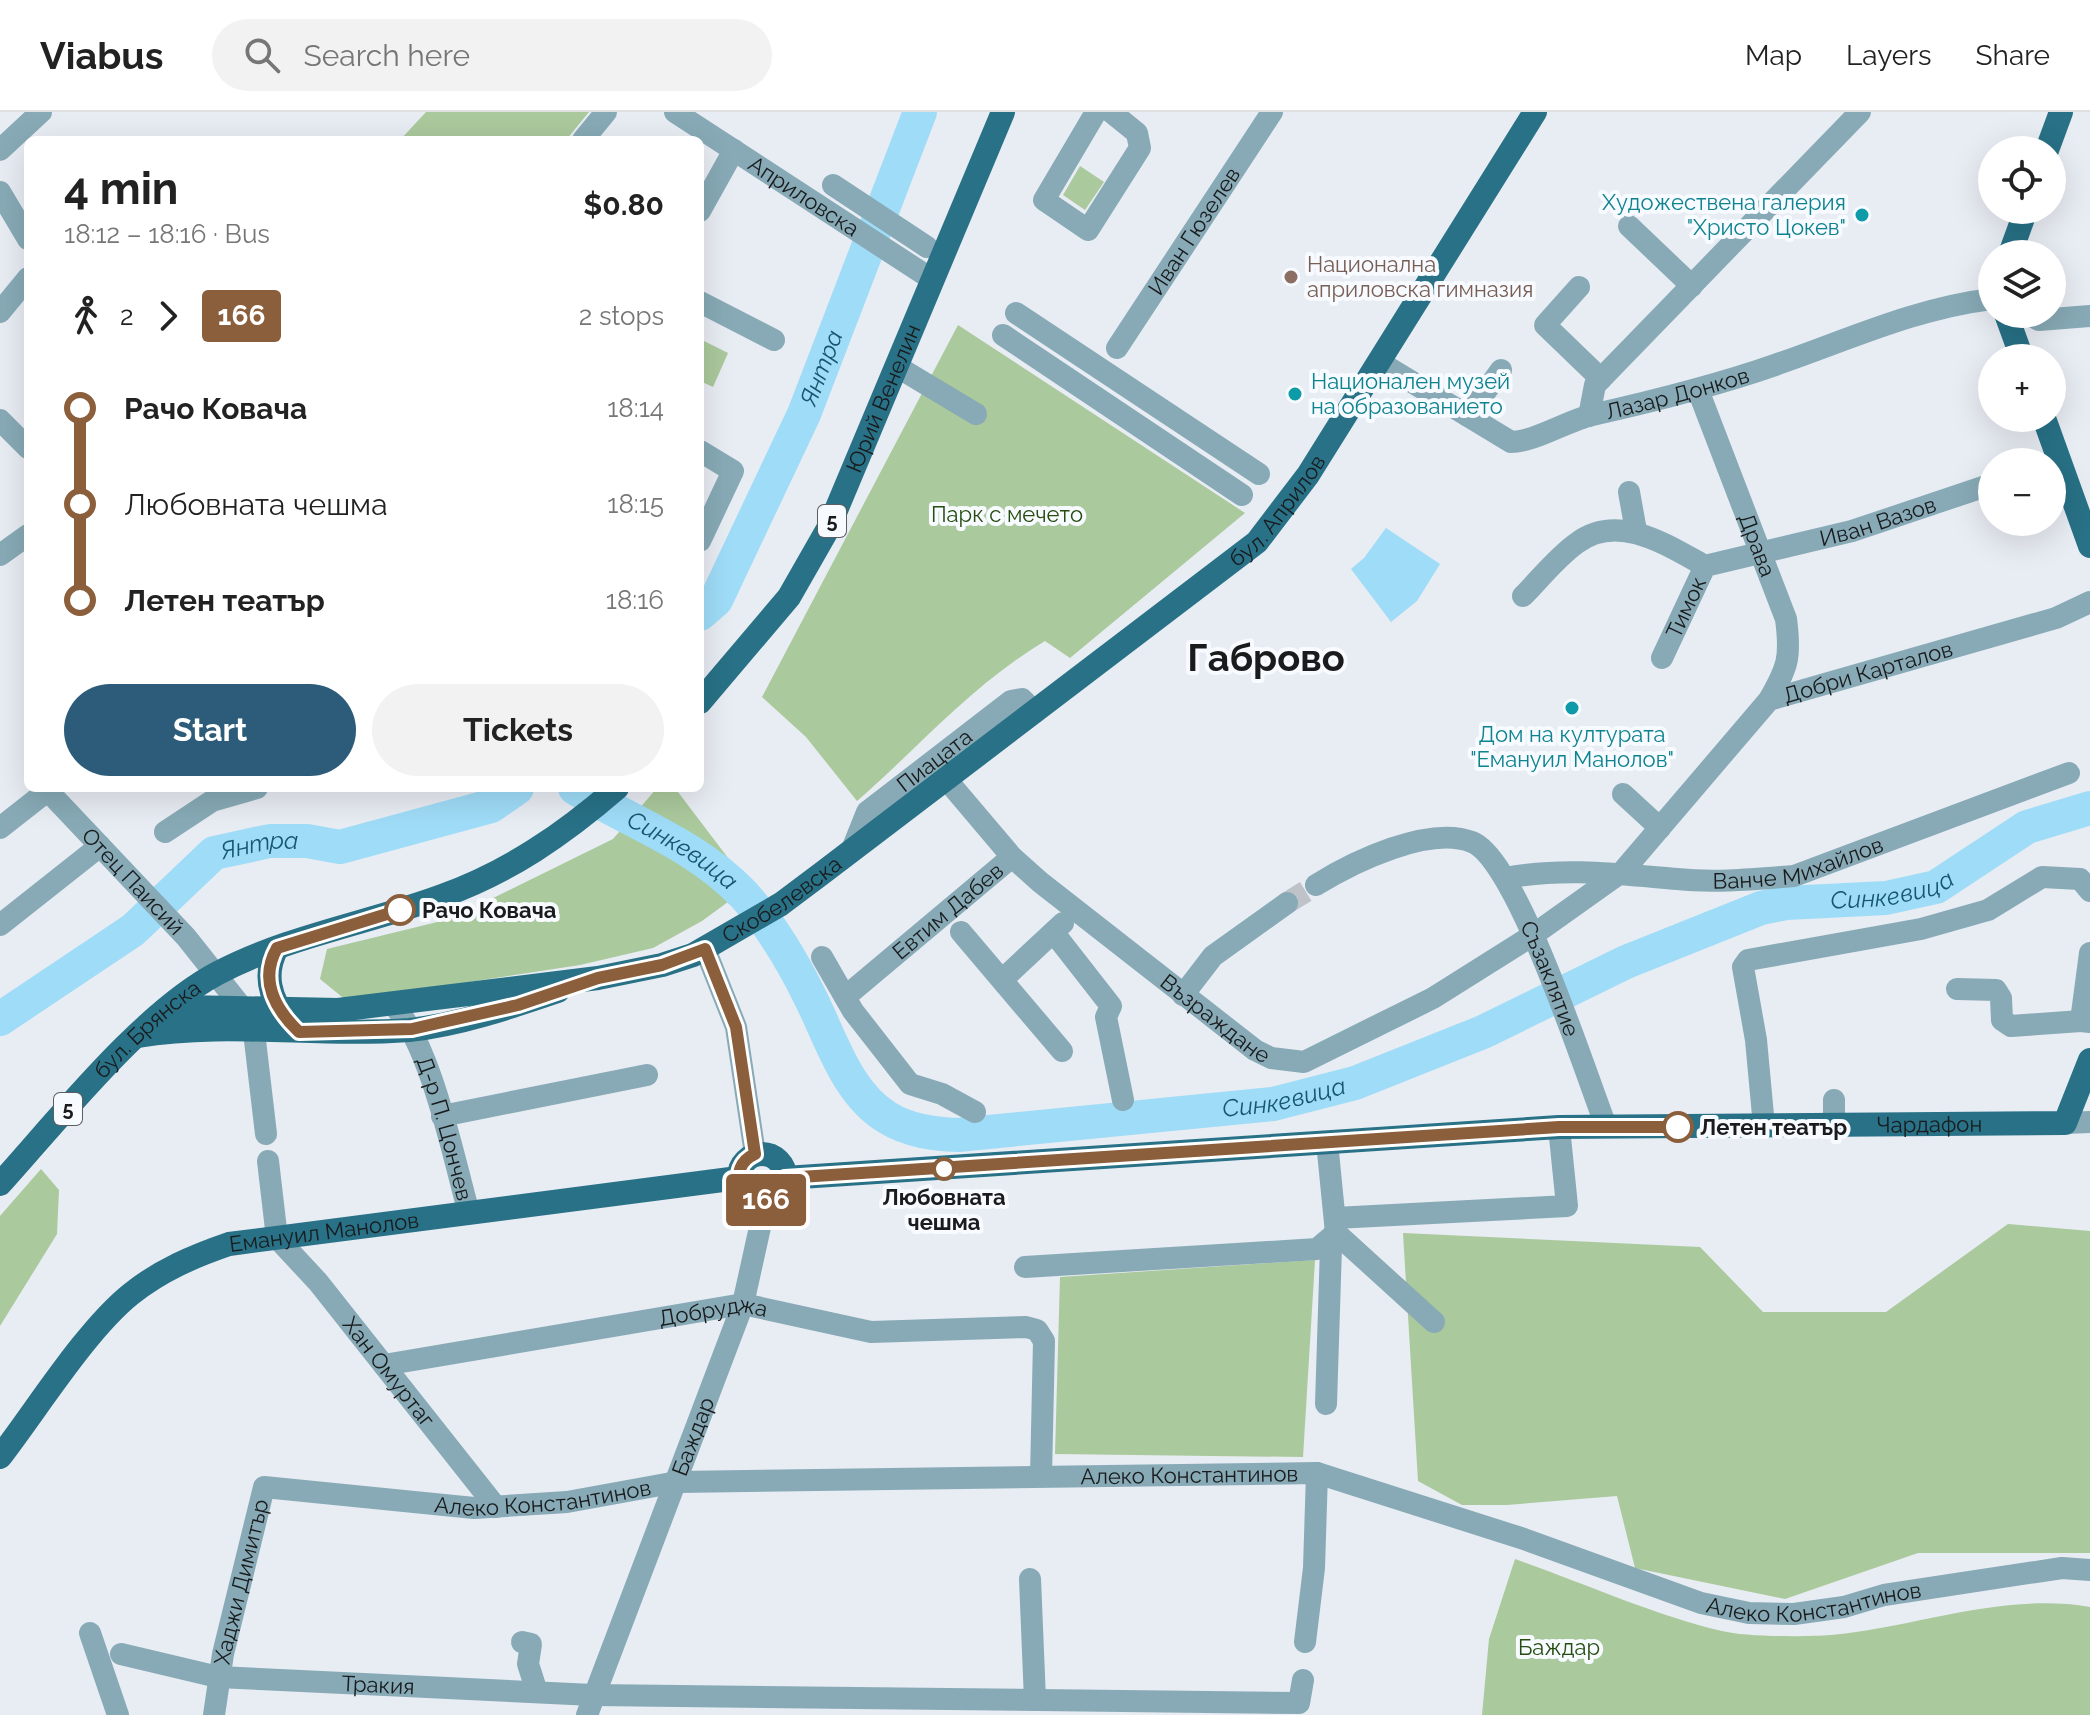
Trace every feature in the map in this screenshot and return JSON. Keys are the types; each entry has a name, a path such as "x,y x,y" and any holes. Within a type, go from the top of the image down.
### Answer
{"main road":[{"name":"Юрий Венелин","path":"704,697 789,597 829,527 1003,112"},
{"name":"бул. Априлов","path":"946,779 1257,542 1283,511 1535,112"},
{"path":"2052,136 2061,112"},
{"path":"2066,487 2090,546"},
{"name":"Скобелевска","path":"163,1012 185,1007 338,1010 598,978 662,965 713,944 781,904 946,779"},
{"name":"5","path":"281,947 443,896 504,869 574,826 612,792"},
{"path":"281,947 271,962 269,982 280,1011 299,1032"},
{"name":"бул. Брянска","path":"0,1184 163,1012 217,973 281,947"},
{"name":"Скобелевска","path":"138,1036 193,1028 254,1032 412,1029 518,1005 598,978"},
{"path":"2065,1123 2090,1060"},
{"name":"Чардафон","path":"785,1178 1559,1127 1764,1126 1834,1112 2065,1123"},
{"path":"755,1154 777,1159 785,1178 779,1192 766,1200 744,1193 738,1178 741,1166 755,1154"},
{"name":"Емануил Манолов","path":"0,1457 113,1310 174,1265 200,1254 229,1244 738,1178"}],"street":[{"path":"0,150 41,112"},
{"path":"586,136 606,112"},
{"name":"Априловска","path":"675,112 933,280"},
{"path":"1096,112 1044,200 1088,230 1140,148 1137,133 1111,112"},
{"name":"Иван Гюзелев","path":"1117,348 1272,112"},
{"path":"1589,416 1595,385 1860,112"},
{"path":"704,204 734,150"},
{"path":"833,185 925,246"},
{"path":"0,192 24,232"},
{"path":"1629,226 1692,286"},
{"path":"0,312 24,283"},
{"path":"1579,287 1545,325 1601,379"},
{"name":"Лазар Донков","path":"1379,362 1511,442 1524,442 1546,430 1589,416 1698,390 1940,305 1978,301"},
{"path":"704,304 774,340"},
{"path":"1016,313 1259,474"},
{"path":"2066,318 2090,316"},
{"path":"1003,335 1242,495"},
{"path":"896,366 976,414"},
{"path":"1468,416 1501,370"},
{"name":"Драва","path":"1698,390 1786,619 1790,650 1787,668 1769,700"},
{"path":"0,420 24,444"},
{"path":"704,453 733,471 704,533"},
{"name":"Иван Вазов","path":"1760,552 1852,531 1978,489"},
{"path":"1629,492 1636,531"},
{"path":"1523,596 1578,541 1612,531 1636,531 1705,566"},
{"path":"0,555 24,538"},
{"name":"Тимок","path":"1662,658 1705,566 1760,552"},
{"name":"Добри Карталов","path":"1623,871 1769,700 2056,618 2090,602"},
{"name":"Пиацата","path":"851,852 867,812 937,757 1011,701 1022,699 1035,712"},
{"name":"Ванче Михайлов","path":"1505,878 1541,871 1623,871 1691,879 1746,880 1794,876 2069,773"},
{"name":"Възраждане","path":"946,779 1012,857 1183,995 1255,1050 1271,1058 1304,1062 1537,945"},
{"path":"0,828 45,792"},
{"name":"Отец Паисий","path":"52,792 217,973 244,1010 254,1032"},
{"path":"165,832 212,801 243,792"},
{"path":"1623,794 1660,828"},
{"name":"Съзаклятие","path":"1316,885 1389,849 1422,841 1474,842 1505,878 1537,945 1606,1126"},
{"path":"0,925 100,846"},
{"name":"Евтим Дабев","path":"845,997 1012,857"},
{"path":"1537,945 1623,871"},
{"path":"1764,1126 1756,1040 1743,979 1743,967 1748,960 1921,929 1988,910 2042,877 2080,879 2090,891"},
{"path":"1183,995 1221,949 1287,903"},
{"path":"1003,979 1054,933 1074,910"},
{"path":"961,932 1062,1051"},
{"path":"1054,933 1111,1006 1106,1017 1123,1100"},
{"path":"713,944 736,1027 755,1154"},
{"path":"1957,989 1996,990 2001,998 2002,1020 2011,1026 2086,1022 2090,953"},
{"path":"822,957 890,1064 910,1084 942,1094 975,1112"},
{"name":"Д-р П. Цончев","path":"391,1003 412,1029 442,1116 469,1213"},
{"path":"254,1032 266,1134"},
{"path":"442,1116 647,1075"},
{"path":"2065,1123 2090,1122"},
{"path":"1025,1267 1317,1249 1335,1225 1567,1206 1559,1127"},
{"path":"1326,1404 1331,1247 1335,1225 1327,1142"},
{"path":"268,1161 277,1238"},
{"name":"Баждар","path":"590,1705 743,1304 766,1200"},
{"path":"1335,1225 1434,1322"},
{"name":"Хан Омуртаг","path":"277,1238 318,1282 496,1507"},
{"name":"Добруджа","path":"384,1365 743,1304 871,1332 1015,1326 1037,1330 1042,1335 1041,1476"},
{"path":"1305,1642 1314,1568 1317,1473"},
{"name":"Алеко Константинов","path":"264,1487 445,1506 496,1507 567,1502 677,1482 1317,1473 1524,1539 1701,1603 1749,1613 1794,1614 1844,1607 1884,1595 2062,1568 2090,1570"},
{"name":"Хаджи Димитър","path":"214,1715 218,1677 264,1487"},
{"path":"1030,1579 1035,1700"},
{"path":"90,1633 118,1715"},
{"path":"522,1642 531,1644 528,1664 537,1692"},
{"name":"Хаджи Димитър","path":"121,1654 218,1677"},
{"name":"Тракия","path":"218,1677 537,1692 590,1705 1035,1700 1299,1703 1303,1680"}],"green space":[{"path":"426,112 589,112 569,136 404,136"},
{"path":"1080,166 1104,182 1085,210 1063,195"},
{"name":"Парк с мечето","path":"958,325 1245,513 1070,658 1045,641 1019,658 970,696 857,801 806,737 762,697"},
{"path":"704,341 728,353 713,387 704,383"},
{"path":"654,792 678,792 744,879 747,888 702,921 653,948 580,965 347,1001 320,979 327,949 470,914 487,901 613,839"},
{"path":"41,1169 59,1190 57,1234 0,1326 0,1216"},
{"path":"2008,1224 2090,1231 2090,1553 1918,1553 1785,1599 1635,1568 1617,1496 1507,1505 1462,1505 1418,1481 1403,1233 1700,1247 1763,1312 1886,1312"},
{"path":"1315,1260 1303,1457 1055,1454 1060,1277"},
{"name":"Баждар","path":"1515,1559 1669,1616 1745,1634 1831,1635 2025,1604 2090,1607 2090,1715 1482,1715 1489,1639"}],"water":[{"path":"1386,528 1440,564 1417,601 1391,622 1351,569 1364,558"}],"waterway":[{"name":"Янтра","path":"704,610 716,600 804,414 920,112"},
{"name":"Янтра","path":"0,1019 133,930 214,853 270,841 307,841 340,847 491,806 511,792"},
{"name":"Синкевица","path":"582,792 685,848 726,877 744,895 789,957 841,1064 873,1107 888,1118 913,1129 958,1135 1273,1104 1355,1083 1483,1032 1626,962 1761,908 1786,903 1886,898 1936,887 2027,827 2090,808"}],"tunnel":[{"path":"1287,903 1316,885"}],"bus line":[{"name":"166","path":"400,910 277,948 269,971 271,994 276,1005 299,1032 412,1029 518,1005 598,978 662,965 705,949 720,978 736,1027 755,1154 745,1160 738,1178 744,1193 758,1200 773,1197 783,1186 785,1178 1559,1127 1678,1127"}],"place":[{"name":"Художествена галерия \"Христо Цокев\"","path":"1862,215"},
{"name":"Национална априловска гимназия","path":"1291,277"},
{"name":"Национален музей на образованието","path":"1295,394"},
{"name":"Дом на културата \"Емануил Манолов\"","path":"1572,708"},
{"name":"Рачо Ковача","path":"400,910"},
{"name":"Летен театър","path":"1678,1127"},
{"name":"Любовната чешма","path":"944,1169"}],"district":[{"name":"Габрово","path":"1266,658"}]}
